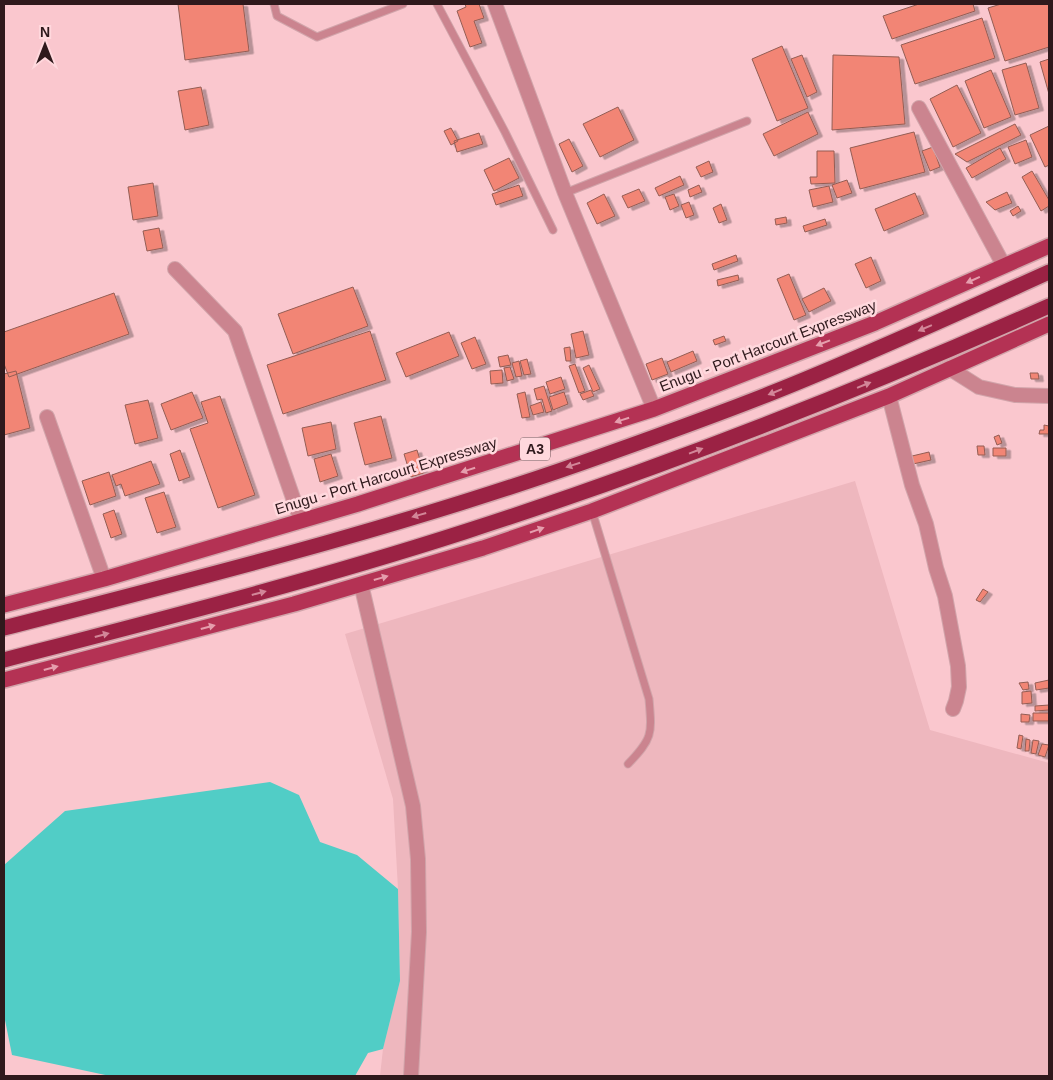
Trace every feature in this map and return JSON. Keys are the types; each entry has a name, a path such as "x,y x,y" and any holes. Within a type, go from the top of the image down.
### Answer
{"highway":[{"name":"A3","path":"4,628 312,547 450,506 605,455 773,393 1049,272"},
{"path":"4,660 321,576 462,533 613,482 942,353 1049,306"},
{"path":"664,433 675,459"}],"main road":[{"name":"Enugu - Port Harcourt Expressway","path":"4,605 104,579 301,521 531,450 654,409 875,323 1049,246"},
{"path":"4,680 294,604 483,548 592,511 889,396 1047,326"}],"street":[{"path":"495,4 565,193 654,409"},
{"path":"919,108 1004,266"},
{"path":"175,269 235,331 301,521"},
{"path":"949,368 979,387 1015,395 1049,396"},
{"path":"889,396 912,485 926,524 936,568 945,596 958,666 959,687 953,709"},
{"path":"47,417 104,579"},
{"path":"361,584 413,806 418,859 419,932 411,1076"}],"lane":[{"path":"274,4 277,16 317,37 403,4"},
{"path":"438,4 505,132 553,230"},
{"path":"565,193 747,121"},
{"path":"592,511 649,699 651,728 644,747 628,764"}],"shaded area":[{"path":"855,481 930,730 1049,763 1049,1076 380,1076 383,1049 400,981 398,889 393,799 345,634"}],"water":[{"path":"270,782 299,795 320,842 357,855 398,889 400,981 383,1049 368,1053 355,1076 110,1076 12,1055 4,1015 4,865 65,811"}],"building":[{"path":"178,4 243,4 249,51 185,60"},
{"path":"465,4 479,4 484,18 474,21 482,43 470,47 457,11 466,7"},
{"path":"919,4 973,4 975,11 892,39 883,16"},
{"path":"1001,4 1049,4 1049,47 1005,61 988,8"},
{"path":"982,18 995,58 915,84 901,45"},
{"path":"782,46 808,108 777,121 752,59"},
{"path":"802,55 817,92 807,97 791,59"},
{"path":"833,55 899,57 905,124 832,130"},
{"path":"1049,59 1049,94 1040,62"},
{"path":"1026,63 1039,108 1015,115 1002,70"},
{"path":"991,70 1011,117 984,128 965,81"},
{"path":"957,85 981,133 953,147 930,99"},
{"path":"201,87 209,125 185,130 178,91"},
{"path":"618,107 634,140 600,157 583,124"},
{"path":"808,112 818,134 774,156 763,134"},
{"path":"1015,124 1021,135 967,162 955,154"},
{"path":"1049,126 1049,165 1045,167 1030,135"},
{"path":"451,128 458,141 451,145 444,131"},
{"path":"914,132 925,172 860,189 850,148"},
{"path":"479,133 483,144 457,152 454,141"},
{"path":"569,139 583,166 572,172 559,144"},
{"path":"1026,140 1032,157 1015,164 1008,147"},
{"path":"933,147 940,167 930,171 922,151"},
{"path":"1000,148 1006,159 972,178 966,168"},
{"path":"817,151 834,151 835,183 811,184 810,177 817,177"},
{"path":"509,158 519,178 494,191 484,170"},
{"path":"709,161 713,172 701,177 696,167"},
{"path":"1032,171 1049,200 1049,206 1041,211 1022,177"},
{"path":"680,176 684,185 659,196 655,188"},
{"path":"847,180 852,193 837,198 832,185"},
{"path":"153,183 158,216 133,220 128,187"},
{"path":"519,185 523,196 496,205 492,194"},
{"path":"699,185 702,192 690,197 688,190"},
{"path":"829,186 833,202 813,207 809,190"},
{"path":"639,189 645,201 628,208 622,196"},
{"path":"1007,192 1012,203 995,210 986,202"},
{"path":"915,193 924,214 884,231 875,209"},
{"path":"604,194 615,216 597,224 587,203"},
{"path":"674,194 679,206 670,210 665,197"},
{"path":"689,202 694,215 686,218 681,205"},
{"path":"721,204 727,220 719,223 713,208"},
{"path":"1018,206 1021,211 1013,216 1010,211"},
{"path":"786,217 787,223 776,225 775,219"},
{"path":"825,219 827,225 805,232 803,226"},
{"path":"159,228 163,248 147,251 143,231"},
{"path":"736,255 738,261 714,270 712,264"},
{"path":"871,257 881,281 866,288 855,264"},
{"path":"789,274 806,315 794,320 777,279"},
{"path":"738,275 739,280 718,286 717,280"},
{"path":"353,287 368,326 293,354 278,314"},
{"path":"824,288 831,301 809,312 802,299"},
{"path":"114,293 129,334 9,377 4,364 4,332"},
{"path":"370,331 386,380 283,414 267,365"},
{"path":"583,331 589,355 576,358 571,334"},
{"path":"449,332 459,356 406,377 396,353"},
{"path":"724,336 726,341 715,345 713,340"},
{"path":"475,337 486,364 472,369 461,343"},
{"path":"570,347 571,361 566,361 564,348"},
{"path":"693,351 697,361 671,372 667,362"},
{"path":"508,355 511,365 500,367 498,357"},
{"path":"662,358 668,374 652,380 646,364"},
{"path":"527,359 531,374 524,375 520,361"},
{"path":"519,361 522,376 516,377 512,363"},
{"path":"575,364 585,391 579,393 569,366"},
{"path":"589,365 600,389 593,392 583,368"},
{"path":"510,367 514,379 507,381 504,368"},
{"path":"502,370 503,383 491,384 490,371"},
{"path":"16,371 30,428 4,435 4,374"},
{"path":"1030,373 1038,373 1039,379 1031,379"},
{"path":"561,377 565,389 550,394 546,382"},
{"path":"544,386 552,411 546,413 542,399 537,400 534,389"},
{"path":"591,390 594,396 583,400 580,394"},
{"path":"192,392 203,418 171,430 161,404"},
{"path":"525,392 530,417 522,418 517,394"},
{"path":"564,392 568,404 553,410 549,397"},
{"path":"220,396 255,495 218,508 190,429 208,423 201,402"},
{"path":"148,400 158,438 135,444 125,405"},
{"path":"541,402 544,412 533,415 530,406"},
{"path":"381,416 392,458 365,465 354,423"},
{"path":"331,422 336,449 308,456 302,428"},
{"path":"1044,425 1049,426 1049,434 1039,434 1040,430 1044,430"},
{"path":"999,435 1002,443 997,445 994,437"},
{"path":"977,446 984,446 985,455 978,455"},
{"path":"993,448 1006,448 1006,456 993,456"},
{"path":"180,450 190,477 179,481 170,454"},
{"path":"417,450 424,473 411,477 404,454"},
{"path":"929,452 931,460 913,464 912,456"},
{"path":"331,454 338,476 320,482 314,459"},
{"path":"151,461 160,484 125,496 121,484 116,486 112,475"},
{"path":"109,472 116,496 90,505 82,481"},
{"path":"164,492 176,527 157,533 145,498"},
{"path":"114,510 122,534 111,538 103,514"},
{"path":"983,589 988,592 980,602 976,600"},
{"path":"1049,680 1049,688 1036,690 1035,683"},
{"path":"1028,682 1029,689 1023,690 1019,683"},
{"path":"1031,691 1032,703 1022,704 1022,692"},
{"path":"1049,705 1049,710 1035,711 1035,706"},
{"path":"1033,713 1049,713 1049,721 1033,721"},
{"path":"1021,714 1030,715 1029,722 1021,722"},
{"path":"1019,735 1023,736 1021,749 1017,748"},
{"path":"1026,739 1030,740 1029,751 1025,751"},
{"path":"1033,740 1039,741 1036,754 1031,753"},
{"path":"1042,744 1049,745 1045,757 1038,755"}]}
